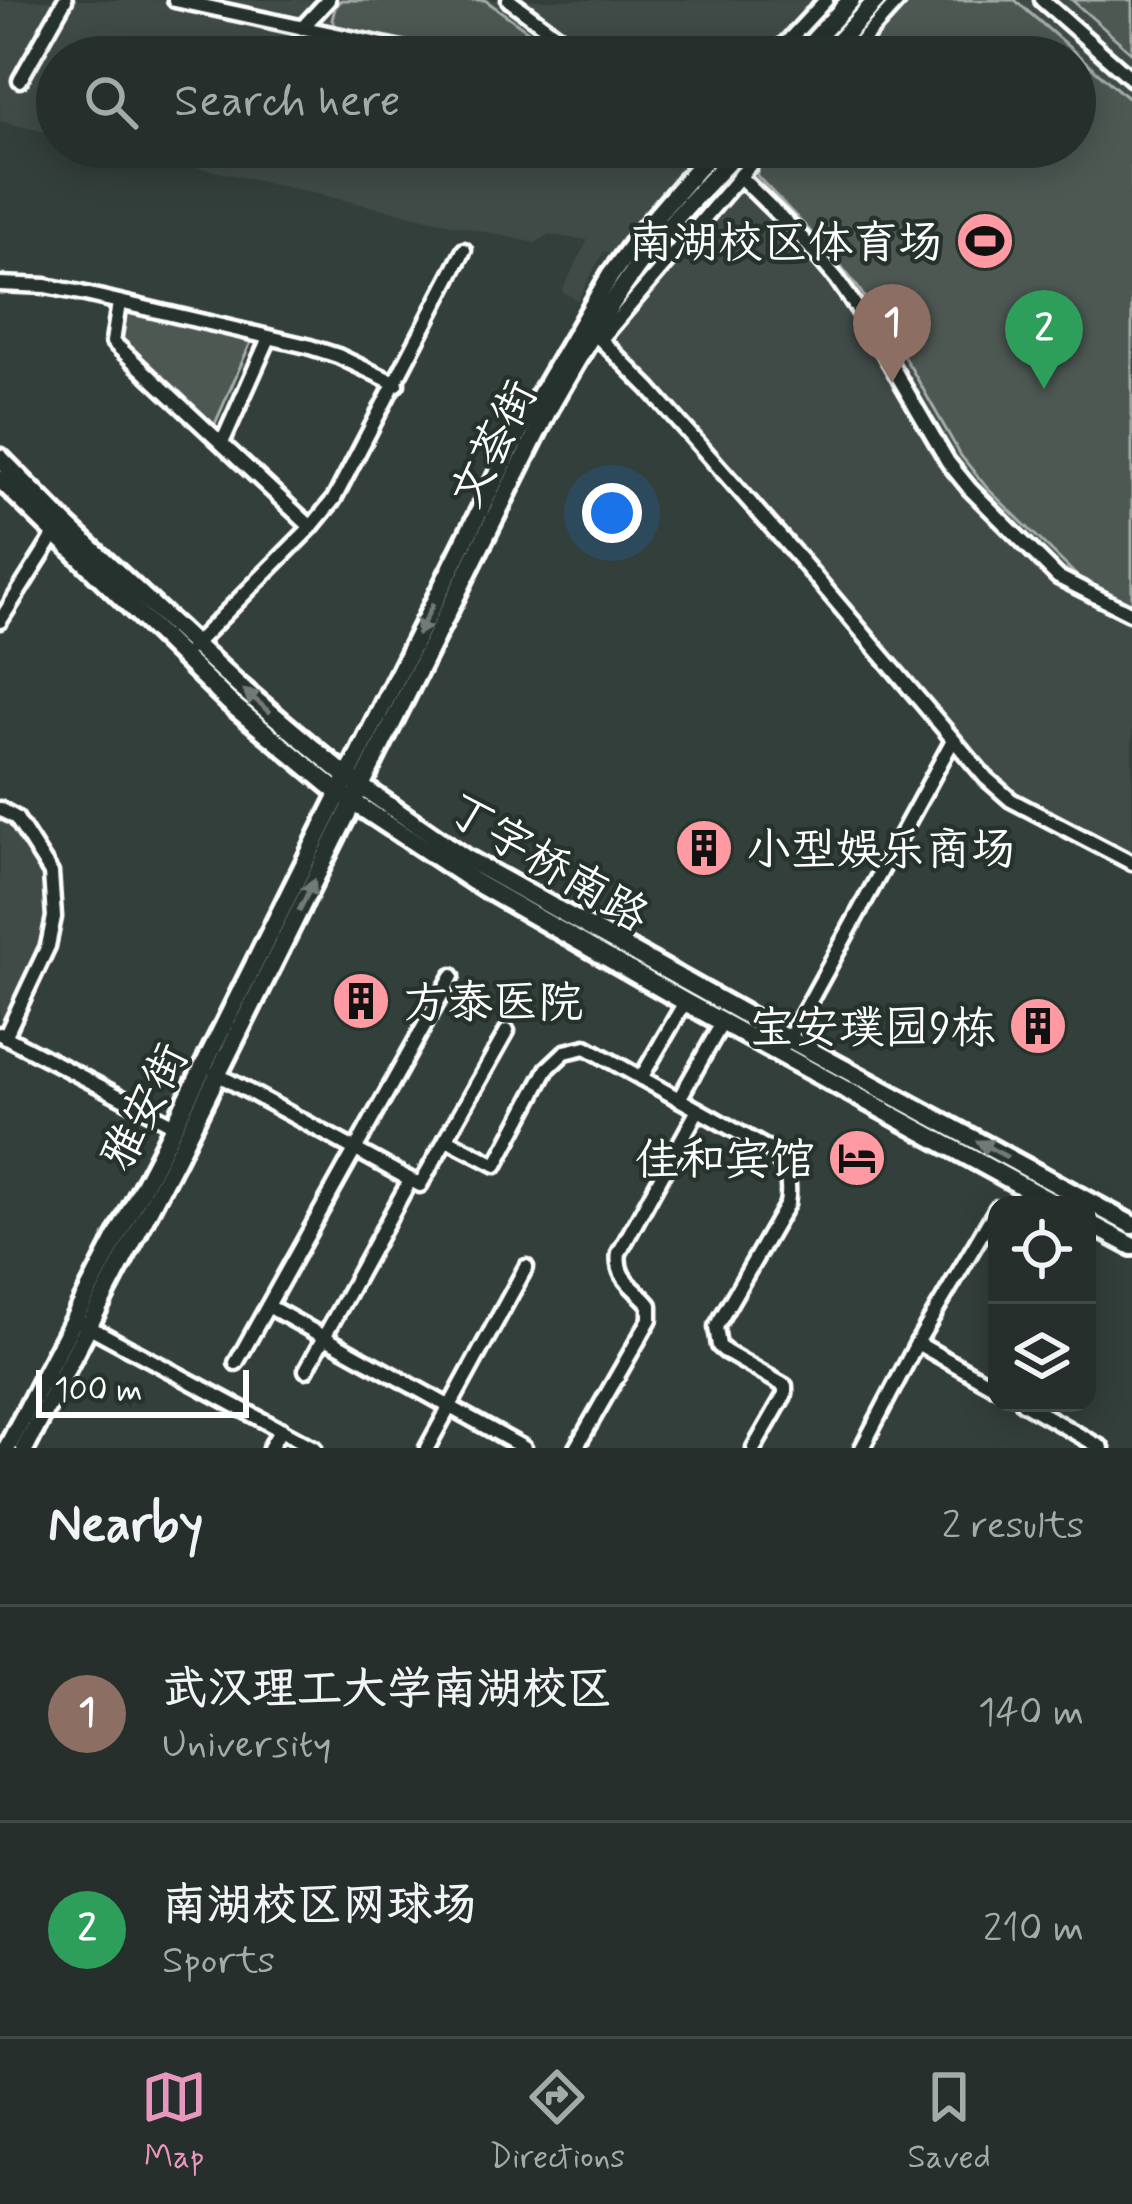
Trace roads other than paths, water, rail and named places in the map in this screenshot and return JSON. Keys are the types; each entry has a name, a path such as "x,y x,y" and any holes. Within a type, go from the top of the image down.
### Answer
{"main road":[{"path":"818,36 851,0"},
{"path":"844,36 877,0"},
{"name":"文荟街","path":"350,790 519,432 589,308 639,236 698,168"},
{"name":"文荟街","path":"350,790 549,408 650,249 723,168"},
{"name":"丁字桥南路","path":"0,458 260,730 472,880 722,1023 785,1047 1132,1225"},
{"name":"丁字桥南路","path":"0,479 188,652"},
{"name":"丁字桥南路","path":"350,790 1040,1196"},
{"name":"雅安街","path":"7,1448 83,1323 350,790"},
{"name":"雅安街","path":"25,1448 174,1125 209,1070"},
{"path":"1096,1227 1132,1246"}],"street":[{"path":"45,36 65,0"},
{"path":"175,0 340,36"},
{"path":"302,28 328,0"},
{"path":"509,0 558,36"},
{"path":"792,36 826,0"},
{"path":"866,36 899,0"},
{"path":"1042,0 1083,36"},
{"path":"1096,47 1132,79"},
{"path":"20,80 36,52"},
{"path":"746,168 597,336 649,388 986,778 1011,800 1132,863"},
{"path":"739,176 837,279 970,489 1058,577 1132,614"},
{"path":"188,652 311,527 344,484 464,250"},
{"path":"0,284 46,286 326,351 397,384"},
{"path":"118,303 113,342 311,527"},
{"path":"221,442 269,338"},
{"path":"0,621 55,534"},
{"path":"785,1047 953,740"},
{"path":"0,809 16,818 51,873 54,917 48,946 3,1036 174,1125"},
{"path":"236,1364 452,976"},
{"path":"641,1078 685,1002"},
{"path":"679,1099 722,1023"},
{"path":"209,1070 420,1185 507,1031"},
{"path":"446,1139 496,1165 547,1069 565,1052 586,1047 770,1150 784,1165 790,1182 787,1204 716,1327 719,1346 726,1352 785,1386 754,1448"},
{"path":"576,1448 650,1319 650,1305 621,1276 619,1253 698,1110"},
{"path":"305,1370 410,1180"},
{"path":"1004,1196 1013,1181"},
{"path":"862,1448 988,1224"},
{"path":"427,1448 526,1267"},
{"path":"268,1306 524,1448"},
{"path":"83,1323 314,1448"},
{"path":"917,1343 988,1383"},
{"path":"1039,1412 1102,1448"},
{"path":"270,1448 281,1429"}],"place":[{"name":"南湖校区体育场","path":"985,241"},
{"name":"武汉理工大学南湖校区","path":"892,383"},
{"name":"南湖校区网球场","path":"1044,389"},
{"name":"小型娱乐商场","path":"704,848"},
{"name":"方泰医院","path":"361,1001"},
{"name":"宝安璞园9栋","path":"1038,1026"},
{"name":"佳和宾馆","path":"857,1158"}]}
